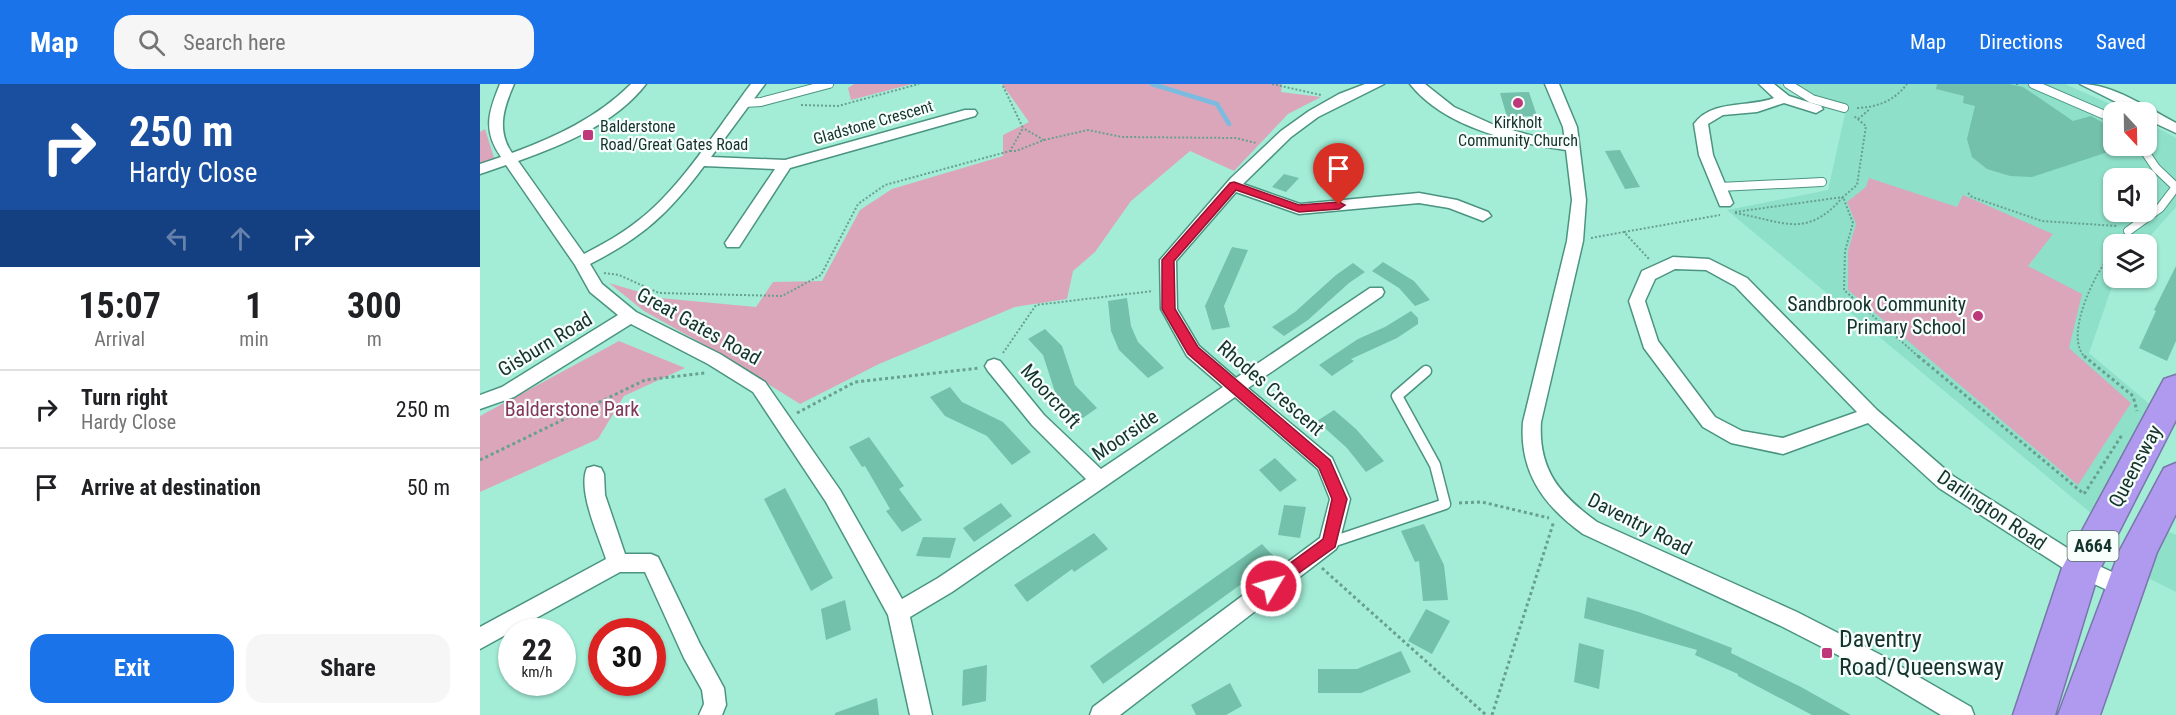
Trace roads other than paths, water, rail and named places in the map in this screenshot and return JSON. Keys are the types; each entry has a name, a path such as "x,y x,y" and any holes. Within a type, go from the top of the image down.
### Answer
{"highway":[{"name":"Queensway","path":"2034,715 2081,567 2174,394"},
{"name":"A664","path":"2079,715 2139,550 2176,478"}],"street":[{"name":"Great Gates Road","path":"507,84 495,113 500,146 584,266 596,288 630,316 726,366 759,387 832,496 898,613 921,715"},
{"path":"480,169 546,145 597,117 631,93 639,84"},
{"path":"584,266 646,223 673,197 758,84"},
{"name":"Rhodes Crescent","path":"1329,543 1340,499 1325,464 1193,351 1168,309 1168,260 1267,148 1338,98 1377,84"},
{"path":"1417,84 1430,98 1479,124 1533,140 1574,147"},
{"name":"Daventry Road","path":"1552,84 1570,128 1579,200 1575,241 1532,422 1531,436 1538,470 1562,515 1789,619 1871,661 1963,715"},
{"path":"1766,84 1784,99 1816,109"},
{"path":"2087,84 2124,102"},
{"path":"1728,208 1706,155 1701,124 1703,120 1717,113 1765,106 1784,99"},
{"name":"Gladstone Crescent","path":"700,160 785,165 970,113"},
{"path":"2157,119 2176,129"},
{"path":"733,243 785,165"},
{"path":"1234,186 1299,209 1419,198 1452,204 1483,216"},
{"name":"Darlington Road","path":"1871,415 1783,446 1738,438 1709,422 1650,343 1637,301 1648,275 1673,263 1709,265 1741,282 1871,415 1946,482 2081,567 2125,588"},
{"name":"Moorside","path":"898,613 945,585 1376,292"},
{"name":"Gisburn Road","path":"480,402 508,392 630,316"},
{"name":"Moorcroft","path":"994,366 1038,420 1100,480"},
{"path":"594,474 596,495 618,563"},
{"path":"1101,715 1329,543"},
{"path":"480,639 618,563 651,563 713,688 715,705 710,715"}],"lane":[{"path":"744,103 761,102 829,84"},
{"path":"1788,84 1812,99 1844,108 1816,109"},
{"path":"2033,84 2103,114"},
{"path":"2128,231 2160,208 2176,187 2156,168 2148,156"},
{"path":"1719,187 1822,182"},
{"path":"1329,543 1445,504 1435,465 1397,396 1426,371"}],"waterway":[{"path":"1152,84 1217,104 1229,124"}],"place":[{"name":"Kirkholt Community Church","path":"1518,103"},
{"name":"Balderstone Road/Great Gates Road","path":"588,135"},
{"name":"Sandbrook Community Primary School","path":"1978,316"},
{"name":"Daventry Road/Queensway","path":"1827,653"}],"park label":[{"name":"Balderstone Park","path":"572,409"}]}
